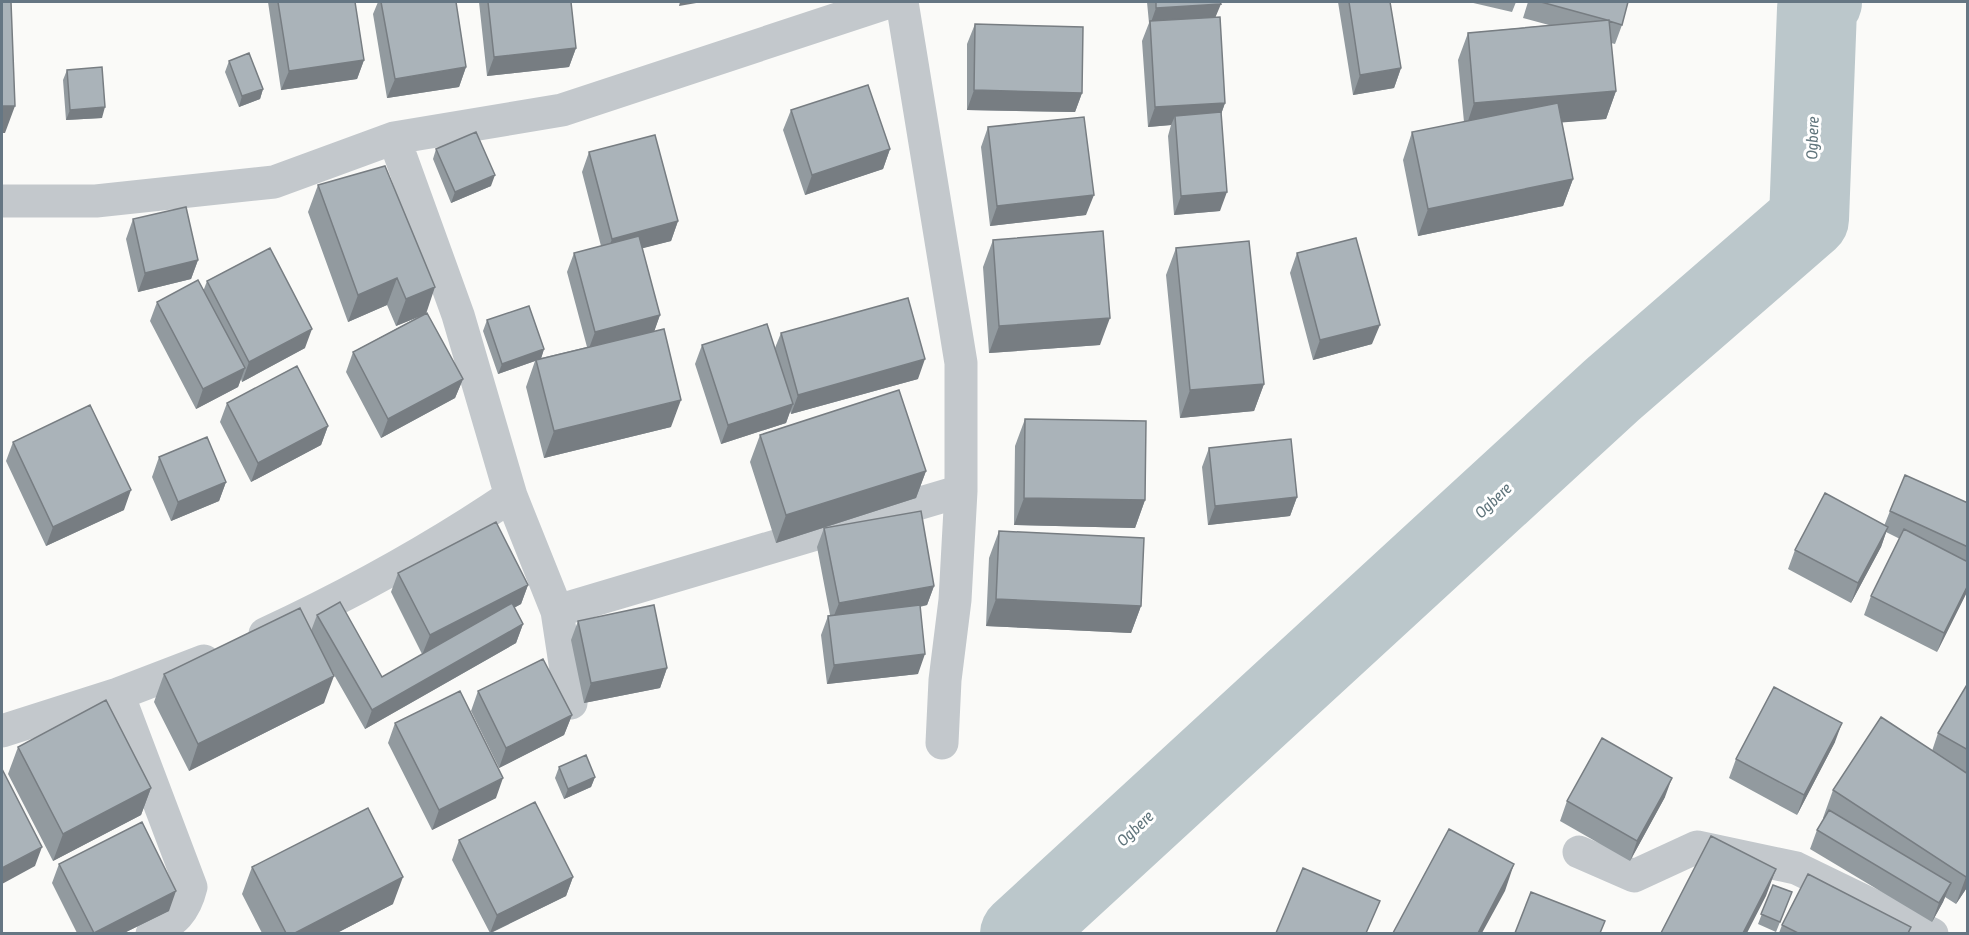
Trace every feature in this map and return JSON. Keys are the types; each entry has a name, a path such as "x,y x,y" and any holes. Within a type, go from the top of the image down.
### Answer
{"street":[{"path":"2,201 96,201 274,182 394,138 562,110 889,2"},
{"path":"902,2 961,363 961,491 956,600 945,680 942,743"},
{"path":"394,138 459,315 511,496 557,611 571,703"},
{"path":"557,611 961,491"},
{"path":"2,731 118,694 235,648 355,588 472,522 511,496"},
{"path":"118,694 191,887 187,903 176,920 152,933"},
{"path":"1579,852 1634,876 1697,847 1796,868 1932,933"}],"building":[{"path":"2,2 11,2 15,106 2,106"},
{"path":"278,2 355,2 364,60 289,71"},
{"path":"381,2 456,2 466,67 395,79"},
{"path":"488,2 571,2 576,48 494,57"},
{"path":"1156,2 1220,2 1221,4 1156,8"},
{"path":"1349,2 1390,2 1401,68 1360,75"},
{"path":"1541,2 1628,2 1622,25"},
{"path":"1220,17 1225,103 1155,107 1150,21"},
{"path":"1609,20 1616,91 1474,103 1468,33"},
{"path":"975,24 1083,27 1082,93 974,90"},
{"path":"249,53 263,89 242,96 229,61"},
{"path":"102,67 105,107 70,110 67,70"},
{"path":"868,85 890,149 812,175 791,110"},
{"path":"1558,103 1573,179 1428,209 1412,132"},
{"path":"1221,112 1227,192 1181,196 1175,116"},
{"path":"1084,117 1094,195 997,206 988,127"},
{"path":"476,132 495,175 455,192 436,149"},
{"path":"655,135 678,221 612,239 589,152"},
{"path":"385,166 435,287 406,299 397,278 358,295 318,185"},
{"path":"186,207 198,260 145,273 133,219"},
{"path":"1103,231 1110,318 999,326 993,240"},
{"path":"639,236 660,315 595,332 574,253"},
{"path":"1356,238 1380,325 1320,340 1297,253"},
{"path":"1249,241 1264,384 1190,390 1176,248"},
{"path":"270,248 312,329 249,362 207,281"},
{"path":"198,280 245,368 203,389 157,302"},
{"path":"908,298 925,359 798,395 781,333"},
{"path":"529,306 544,349 502,364 487,320"},
{"path":"427,313 463,379 388,419 353,352"},
{"path":"767,324 793,404 728,425 702,345"},
{"path":"664,329 681,400 554,431 536,360"},
{"path":"297,366 328,426 258,463 227,403"},
{"path":"899,390 926,471 786,515 760,435"},
{"path":"90,405 131,490 53,527 13,442"},
{"path":"1025,419 1146,421 1145,500 1024,498"},
{"path":"207,437 226,482 178,502 159,457"},
{"path":"1291,439 1297,497 1215,506 1209,448"},
{"path":"1905,475 1968,503 1968,547 1890,511"},
{"path":"1825,493 1888,527 1858,583 1795,550"},
{"path":"921,511 934,586 839,603 824,528"},
{"path":"496,522 528,585 430,635 398,573"},
{"path":"1904,529 1968,562 1968,585 1944,633 1871,596"},
{"path":"999,531 1144,538 1141,606 996,599"},
{"path":"340,602 382,677 512,603 523,624 372,710 317,615"},
{"path":"654,605 667,668 591,683 578,621"},
{"path":"920,605 925,654 834,665 828,616"},
{"path":"300,608 334,676 198,744 164,674"},
{"path":"543,659 572,715 506,748 478,691"},
{"path":"1968,683 1968,750 1938,733"},
{"path":"1774,687 1842,723 1804,795 1736,759"},
{"path":"460,691 503,778 439,810 395,723"},
{"path":"106,700 151,788 63,834 18,747"},
{"path":"1881,717 1968,774 1968,874 1966,877 1833,790"},
{"path":"1602,738 1672,778 1637,841 1567,801"},
{"path":"586,755 595,777 568,789 559,767"},
{"path":"2,769 42,847 2,868"},
{"path":"535,802 573,877 497,915 459,840"},
{"path":"368,808 403,877 295,933 286,933 252,867"},
{"path":"1829,810 1951,883 1939,903 1817,830"},
{"path":"142,822 176,891 94,933 59,864"},
{"path":"1449,829 1514,864 1478,933 1393,933"},
{"path":"1711,836 1776,869 1743,933 1661,933"},
{"path":"1303,868 1380,901 1366,933 1276,933"},
{"path":"1808,874 1911,927 1908,933 1798,933 1782,925"},
{"path":"1773,885 1792,892 1780,922 1761,914"},
{"path":"1531,892 1605,921 1600,933 1515,933"}],"waterway":[{"name":"Ogbere","path":"1020,934 1612,390 1809,219 1817,9 1822,2"}]}
